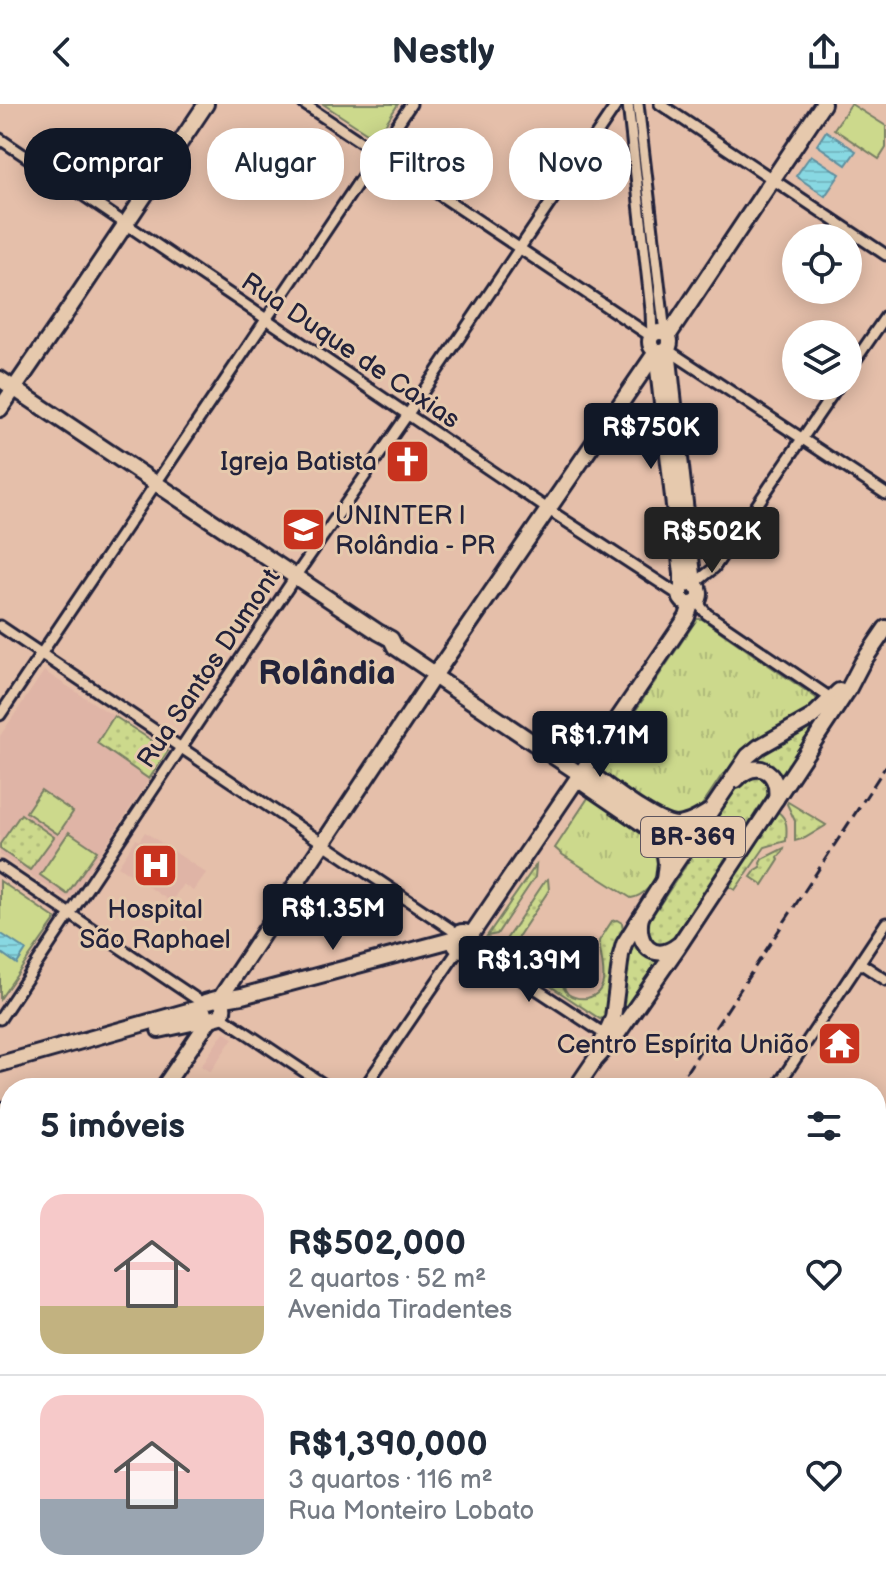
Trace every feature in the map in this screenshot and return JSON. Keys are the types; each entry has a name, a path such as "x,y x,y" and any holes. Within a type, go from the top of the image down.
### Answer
{"street":[{"path":"0,409 5,389 61,314 197,104"},
{"path":"122,222 206,104"},
{"path":"304,104 360,141"},
{"path":"395,128 411,104"},
{"name":"Rua Santos Dumont","path":"0,1019 293,579 617,104"},
{"path":"371,1078 687,617 689,594 682,574 662,341 628,104"},
{"path":"638,104 648,228"},
{"path":"660,104 886,255"},
{"path":"169,1078 435,675 823,104"},
{"name":"Rua Duque de Caxias","path":"0,139 549,510 689,594 707,614 832,699"},
{"path":"0,715 360,180"},
{"path":"448,200 886,494"},
{"path":"862,351 886,316"},
{"path":"5,389 293,579 391,639 395,647 580,774 656,833 664,848 664,880"},
{"path":"689,594 714,568 828,400"},
{"path":"0,626 324,844 462,942 606,1035"},
{"name":"BR-369","path":"595,1060 616,1006 624,944 710,811 754,750 812,717 832,699 886,628"},
{"name":"BR-369","path":"583,1078 614,1039 681,942 848,690 862,663"},
{"path":"721,795 743,772 755,768 765,770 775,780 776,800"},
{"path":"580,774 660,821 676,825 693,821 710,811"},
{"path":"0,867 314,1078"},
{"path":"642,913 640,933 649,949 663,953 681,942"},
{"path":"783,1078 886,923"},
{"path":"0,1064 175,1025 242,996 462,942"},
{"path":"860,963 886,980"},
{"path":"0,1073 102,1041"}],"shaded area":[{"path":"44,671 168,751 71,897 65,898 0,855 0,736"},
{"path":"145,832 206,873 193,891 183,884 171,902 118,866 136,839 139,841"},
{"path":"224,1032 233,1038 210,1072 201,1066"}],"green space":[{"path":"323,104 398,104 383,128 360,128"},
{"path":"851,104 886,126 886,148 879,159 834,129"},
{"path":"697,619 702,619 819,702 818,706 722,775 698,811 673,818 647,806 598,770"},
{"path":"114,716 168,751 149,779 97,743"},
{"path":"822,720 782,780 769,766 751,762 759,754"},
{"path":"756,774 767,779 770,791 671,941 663,947 652,943 645,927 743,779"},
{"path":"41,790 73,812 58,834 26,812"},
{"path":"590,795 650,834 660,848 660,867 655,879 649,888 636,897 631,898 555,848"},
{"path":"788,802 826,825 795,841 795,821"},
{"path":"778,812 787,828 786,841 765,847 735,890 728,886"},
{"path":"21,814 54,837 30,870 0,849 0,844"},
{"path":"69,832 97,851 67,894 40,875"},
{"path":"784,848 763,885 751,877 761,867 762,859"},
{"path":"536,865 535,877 497,934 487,936"},
{"path":"548,879 549,890 506,955 499,950"},
{"path":"0,881 56,919 0,999"},
{"path":"612,921 622,923 623,929 615,945 607,1016 600,1019 537,977 547,970 558,977 570,995 587,998 595,995 604,974 599,941"},
{"path":"633,941 648,957 661,958 620,1019 628,944"}],"water":[{"path":"826,131 856,151 846,165 817,145"},
{"path":"811,155 840,174 825,196 796,176"},
{"path":"0,933 26,950 17,964 0,952"}],"railway":[{"path":"683,1078 886,766"}],"place":[{"name":"Igreja Batista","path":"408,461"},
{"name":"UNINTER | Rolândia - PR","path":"304,530"},
{"name":"Hospital São Raphael","path":"155,866"},
{"name":"Centro Espírita União","path":"840,1044"}],"district":[{"name":"Rolândia","path":"327,672"}]}
